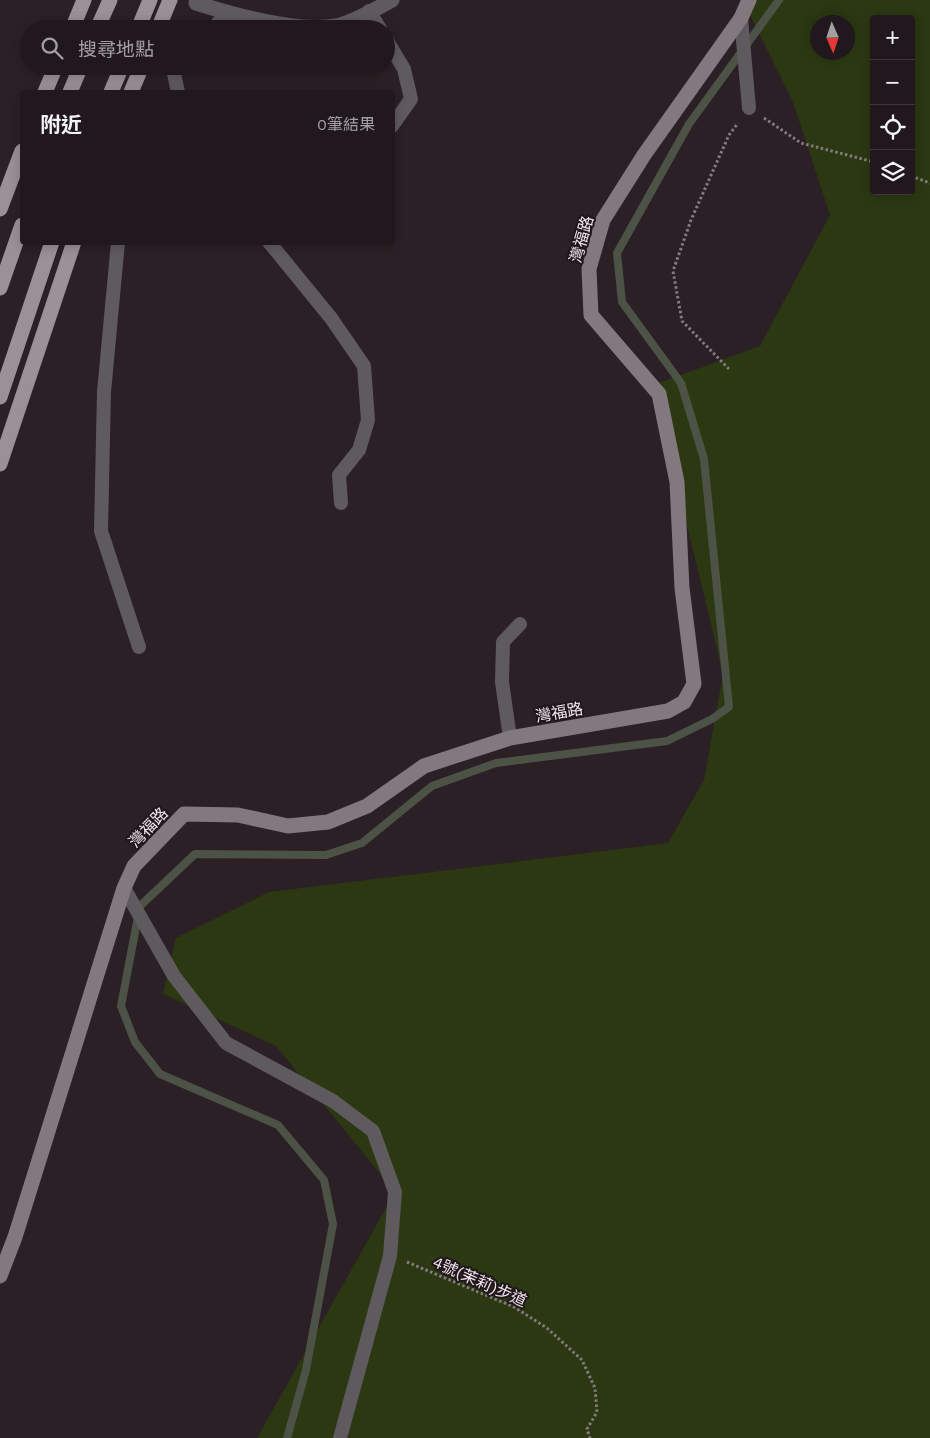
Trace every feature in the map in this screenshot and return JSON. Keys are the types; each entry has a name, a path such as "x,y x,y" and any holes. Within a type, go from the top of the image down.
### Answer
{"main road":[{"path":"76,20 84,0"},
{"path":"101,20 110,0"},
{"path":"142,20 150,0"},
{"path":"162,20 170,0"},
{"path":"46,90 52,75"},
{"path":"71,90 77,75"},
{"path":"111,90 118,75"},
{"path":"132,90 138,75"},
{"path":"0,209 20,156"},
{"path":"0,288 20,231"},
{"path":"0,397 51,245"},
{"path":"0,464 73,245"}],"street":[{"path":"350,20 392,0"},
{"name":"灣福路","path":"0,1276 15,1237 124,888 134,866 184,814 238,815 288,826 328,822 367,806 424,766 510,738 668,711 684,702 694,684 682,588 677,482 659,394 591,315 589,270 604,220 644,155 741,18 749,0"},
{"path":"196,3 227,12 269,20"}],"lane":[{"path":"370,11 375,20"},
{"path":"220,20 227,12"},
{"path":"741,18 749,108"},
{"path":"395,54 404,69 411,99 395,122"},
{"path":"167,90 175,75"},
{"path":"178,75 178,90"},
{"path":"118,245 104,392 101,531 139,647"},
{"path":"271,245 331,318 364,366 368,420 359,450 339,475 341,503"},
{"path":"510,738 502,682 503,642 520,624"},
{"path":"124,888 174,976 226,1043 334,1101 373,1130 395,1192 390,1256 340,1438"}],"path":[{"path":"729,369 682,321 673,271 691,220 728,135 749,108 801,143 870,161"},
{"path":"915,177 930,182"},
{"name":"4號(茉莉)步道","path":"390,1256 514,1307 547,1328 582,1360 595,1388 597,1412 587,1429 590,1438"}],"green space":[{"path":"752,0 930,0 930,1438 257,1438 395,1192 276,1046 163,994 176,938 269,892 668,843 704,780 723,674 653,385 760,346 830,215 793,102 746,7"}],"waterway":[{"path":"287,1438 306,1370 333,1224 324,1180 278,1125 160,1074 135,1042 121,1006 140,906 195,854 326,855 362,843 432,786 496,763 667,741 712,719 729,707 704,459 681,383 622,302 617,253 689,124 779,0"}]}
